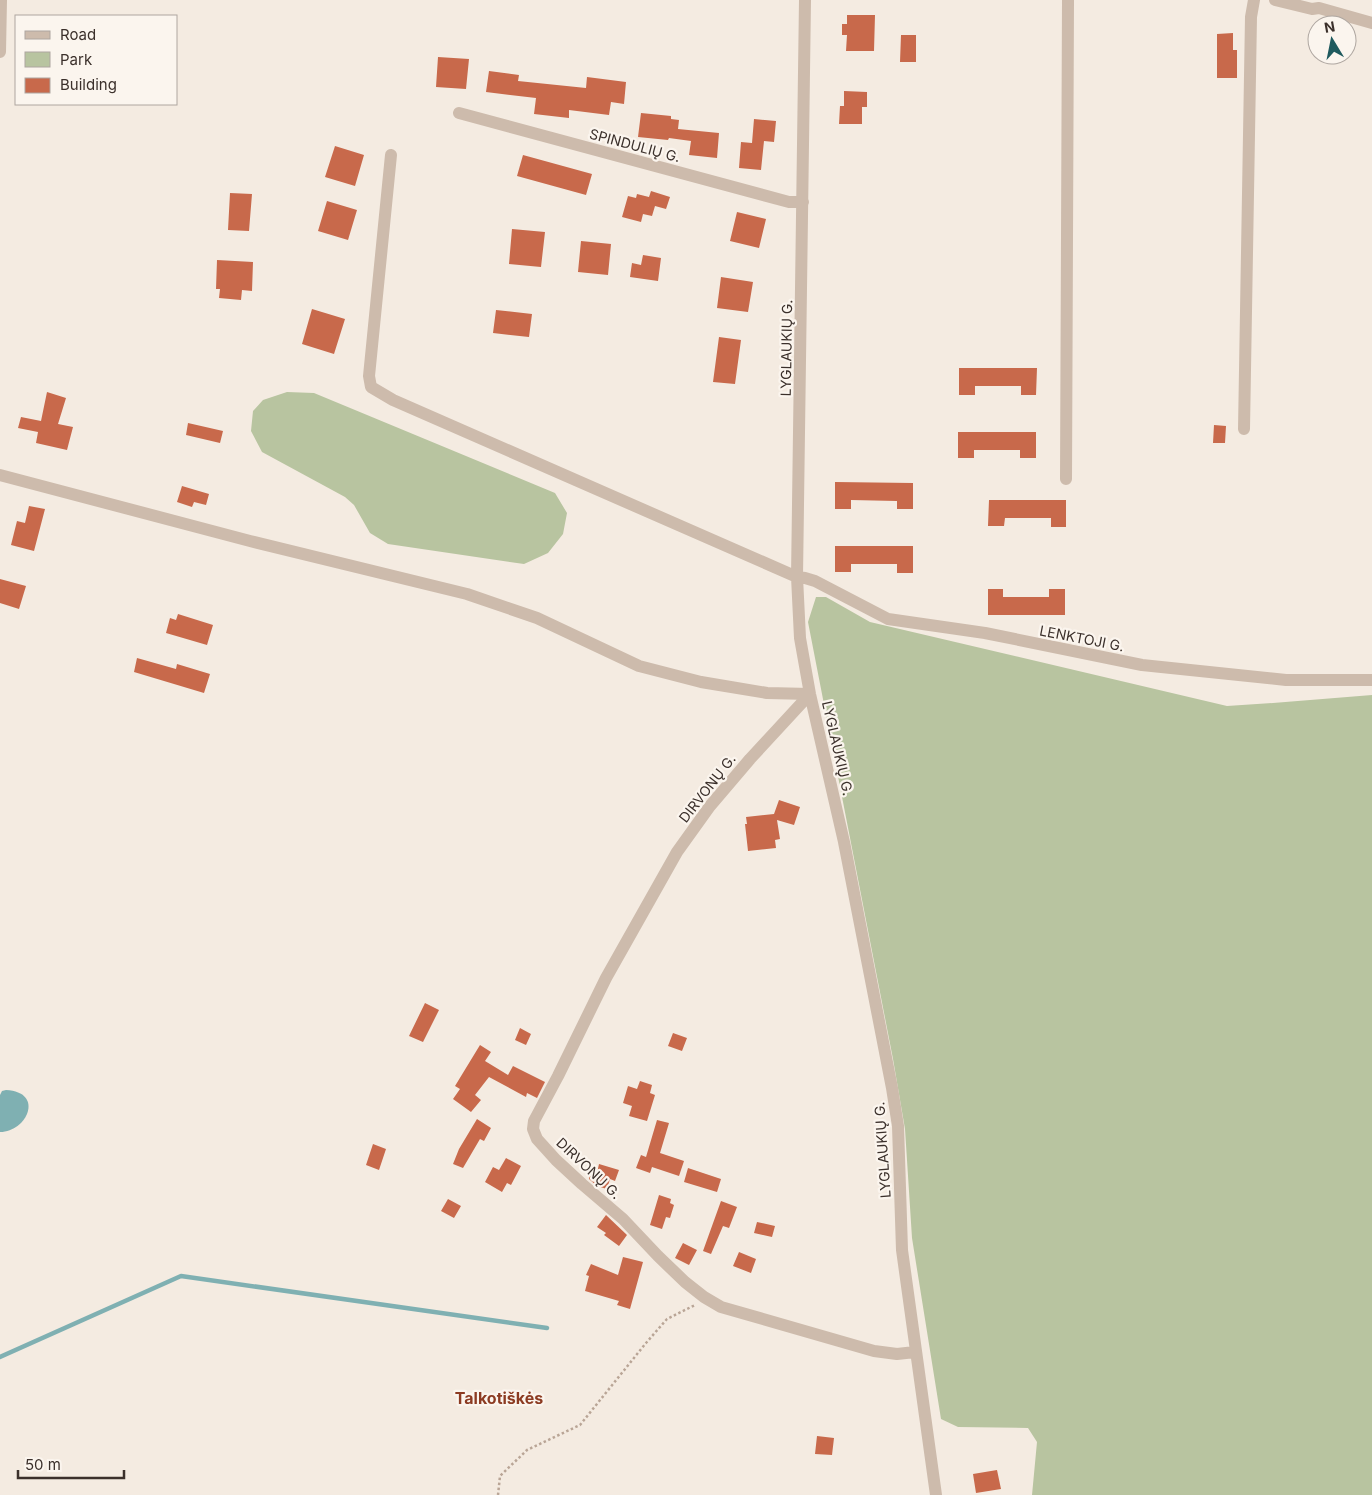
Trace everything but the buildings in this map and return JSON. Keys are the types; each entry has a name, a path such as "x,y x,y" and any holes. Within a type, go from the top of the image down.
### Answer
{"street":[{"path":"0,52 1,0"},
{"name":"LYGLAUKIŲ G.","path":"805,0 797,578 800,638 810,694 844,842 892,1088 898,1126 902,1250 936,1495"},
{"path":"1066,478 1068,0"},
{"path":"1244,428 1251,17 1254,0"},
{"path":"1275,0 1312,9 1320,4 1372,23"},
{"name":"SPINDULIŲ G.","path":"459,113 788,202 803,202"},
{"name":"LENKTOJI G.","path":"391,155 369,376 371,387 393,400 797,578 816,581 888,618 985,634 1142,665 1286,680 1372,680"},
{"path":"0,475 250,541 466,594 537,618 639,666 700,682 766,693 810,694"},
{"name":"DIRVONŲ G.","path":"810,694 710,806 677,852 606,978 558,1076 534,1120 533,1129 537,1139 556,1160 624,1219 665,1263 704,1298 721,1307 874,1351 897,1354 916,1352"}],"path":[{"path":"498,1495 500,1476 527,1450 580,1425 667,1319 693,1306 704,1298"}],"green space":[{"path":"287,392 314,393 555,493 567,513 563,534 548,553 524,564 388,544 370,533 354,505 345,497 262,452 251,431 253,411 263,400"},
{"path":"816,597 826,597 870,622 1227,706 1372,695 1372,1495 1032,1495 1037,1442 1028,1428 958,1427 941,1419 912,1238 905,1129 808,622"}],"water":[{"path":"2,1091 18,1092 25,1097 28,1104 28,1112 18,1126 0,1132 0,1095"}],"waterway":[{"path":"0,1357 181,1276 547,1328"}],"district":[{"name":"Talkotiškės","path":"499,1398"}]}
